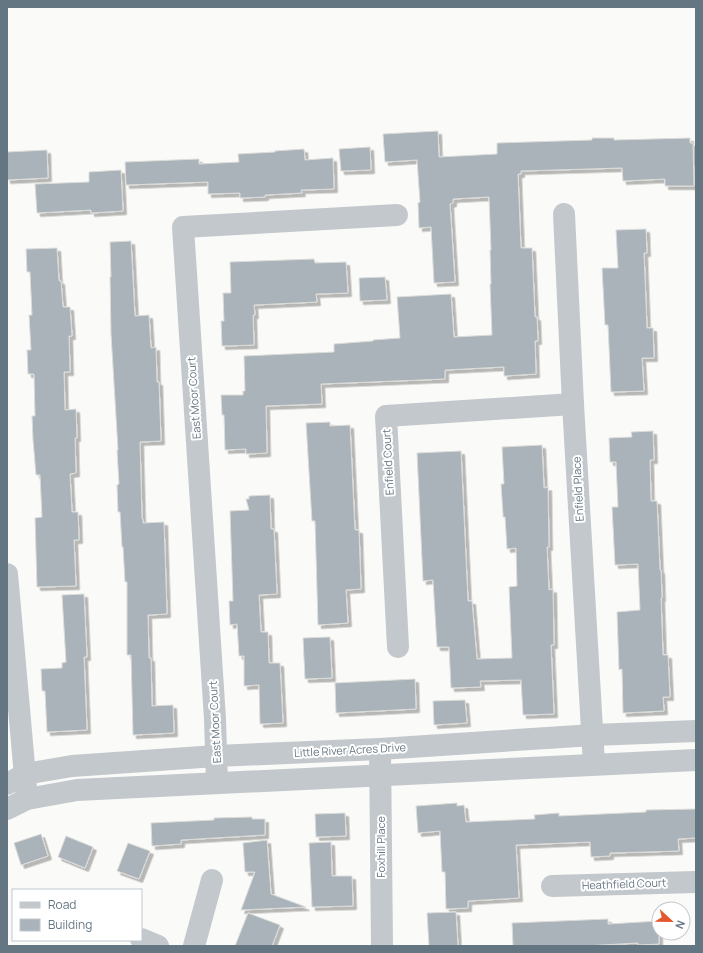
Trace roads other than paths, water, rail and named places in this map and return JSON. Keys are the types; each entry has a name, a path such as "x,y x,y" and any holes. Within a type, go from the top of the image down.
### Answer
{"street":[{"name":"Enfield Place","path":"564,214 573,404 594,764"},
{"name":"East Moor Court","path":"217,783 215,711 183,227 397,216"},
{"name":"Enfield Court","path":"398,647 386,416 573,404"},
{"path":"7,574 16,779 27,799"},
{"name":"Little River Acres Drive","path":"16,779 72,766 216,756 380,749 593,735 696,731"},
{"name":"Foxhill Place","path":"380,749 382,946"},
{"path":"7,809 27,799 77,790 380,774 696,760"},
{"path":"194,946 212,880"},
{"name":"Heathfield Court","path":"552,886 696,882"},
{"path":"142,939 158,946"}]}
